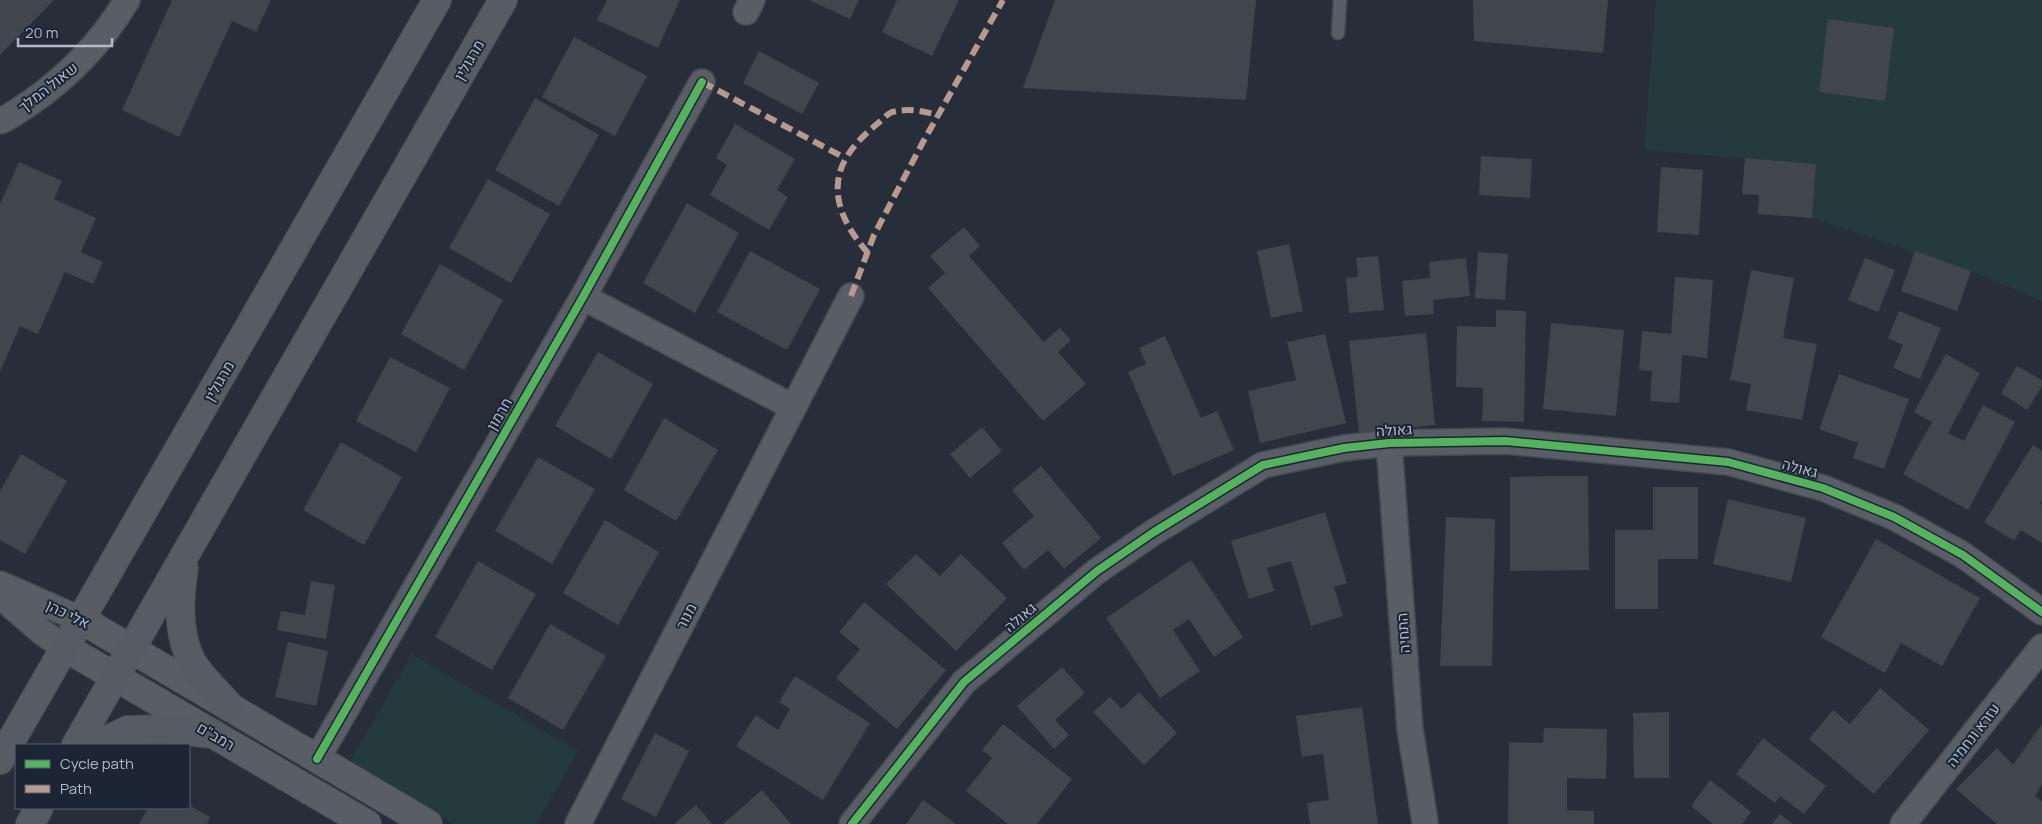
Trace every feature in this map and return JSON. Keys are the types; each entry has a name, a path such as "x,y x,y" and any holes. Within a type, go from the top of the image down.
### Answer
{"main road":[{"name":"מרגולין","path":"0,760 66,648 436,0"},
{"name":"מרגולין","path":"77,744 503,0"},
{"path":"194,542 185,565 180,589 180,613 184,638 192,661 231,708"},
{"path":"98,744 128,730 164,729 213,734"},
{"path":"30,824 39,809"}],"street":[{"name":"שאול המלך","path":"0,121 49,90 80,63 114,23 128,0"},
{"name":"חרמון","path":"317,759 583,297 702,82"},
{"name":"מנור","path":"578,824 850,296"},
{"path":"583,297 793,407"},
{"name":"גאולה","path":"852,824 964,682 1096,571 1162,527 1263,465 1344,448 1389,443 1505,441 1728,462 1823,488 1894,517 1963,555 2042,612"},
{"name":"התחיה","path":"1389,443 1410,729 1425,822"},
{"name":"אלי כהן","path":"0,584 82,620 132,650"},
{"name":"אלי כהן","path":"0,596 43,633 66,648"},
{"name":"עזרא ונחמיה","path":"1903,824 2042,647"},
{"name":"רמב\"ם","path":"66,648 367,824"},
{"path":"132,650 428,824"}],"lane":[{"path":"1338,33 1340,0"}],"green space":[{"path":"1656,0 2042,0 2042,301 1971,271 1812,218 1816,164 1644,150"},
{"path":"412,654 578,751 536,824 454,824 349,763"}],"building":[{"path":"0,0 54,0 0,55"},
{"path":"172,0 271,0 256,32 232,21 179,137 122,110"},
{"path":"607,0 680,0 658,48 597,20"},
{"path":"809,0 859,0 850,19"},
{"path":"897,0 959,0 932,56 882,32"},
{"path":"1055,0 1256,0 1246,100 1023,88"},
{"path":"1473,0 1608,0 1603,53 1474,41"},
{"path":"1828,19 1894,28 1885,101 1819,92"},
{"path":"574,37 647,76 615,136 542,97"},
{"path":"759,51 819,83 802,114 743,83"},
{"path":"535,98 599,135 559,206 495,170"},
{"path":"735,124 795,159 777,190 788,197 769,230 710,195 727,165 716,158"},
{"path":"1481,156 1532,159 1530,198 1479,195"},
{"path":"1745,158 1816,164 1812,218 1758,214 1759,195 1742,194"},
{"path":"19,162 62,181 54,199 96,218 81,252 103,262 93,284 65,272 38,334 20,326 0,372 0,204"},
{"path":"1661,167 1703,170 1699,235 1657,232"},
{"path":"488,179 550,214 511,283 449,248"},
{"path":"687,203 739,233 695,313 643,283"},
{"path":"964,227 980,246 969,256 1044,342 1060,328 1071,340 1058,352 1086,384 1043,421 928,288 945,273 930,256"},
{"path":"1289,244 1303,311 1271,318 1257,251"},
{"path":"750,251 820,289 787,350 717,312"},
{"path":"1915,251 1971,271 1957,311 1901,291"},
{"path":"1478,252 1508,254 1505,300 1475,298"},
{"path":"1378,256 1384,310 1349,313 1346,278 1358,277 1356,258"},
{"path":"1466,258 1470,296 1433,300 1434,314 1405,316 1402,281 1430,278 1429,262"},
{"path":"1865,258 1895,270 1878,312 1848,300"},
{"path":"440,264 503,300 464,370 401,334"},
{"path":"1751,270 1794,278 1783,338 1817,344 1802,420 1746,410 1751,384 1730,380"},
{"path":"1675,277 1713,280 1707,358 1682,355 1679,403 1650,401 1652,371 1639,370 1642,331 1671,334"},
{"path":"1496,310 1526,311 1524,422 1482,421 1483,388 1456,387 1457,326 1496,327"},
{"path":"1899,311 1941,328 1920,379 1893,368 1903,345 1888,338"},
{"path":"1551,323 1624,330 1616,416 1543,409"},
{"path":"1426,333 1435,425 1359,433 1349,341"},
{"path":"1325,334 1346,423 1260,443 1248,391 1296,380 1287,342"},
{"path":"1165,336 1201,418 1217,411 1234,450 1173,476 1128,372 1146,364 1139,348"},
{"path":"598,352 653,384 611,459 555,426"},
{"path":"1946,354 1980,373 1948,433 1964,441 1983,405 2015,422 1968,510 1903,474 1932,422 1914,412"},
{"path":"390,357 450,388 416,452 356,421"},
{"path":"2017,366 2042,380 2042,386 2027,410 2001,393"},
{"path":"1839,374 1909,399 1884,469 1853,458 1858,443 1819,429"},
{"path":"664,418 718,450 676,521 624,490"},
{"path":"982,427 1002,451 970,478 950,454"},
{"path":"341,442 402,477 364,545 303,510"},
{"path":"2033,445 2042,451 2042,500 2040,503 2042,505 2042,543 2021,530 2014,541 1984,522"},
{"path":"21,454 67,481 25,554 0,540 0,491"},
{"path":"538,457 595,489 552,564 495,531"},
{"path":"1041,466 1101,538 1064,569 1048,550 1024,570 1002,543 1034,516 1012,490"},
{"path":"1588,476 1589,570 1510,571 1510,477"},
{"path":"1653,487 1698,487 1698,559 1658,559 1658,609 1615,609 1615,530 1653,530"},
{"path":"1728,499 1806,518 1791,582 1713,564"},
{"path":"1325,512 1347,583 1334,587 1343,616 1311,626 1291,561 1267,568 1274,591 1249,599 1231,541"},
{"path":"1446,517 1495,519 1492,666 1440,666"},
{"path":"605,520 659,552 618,625 563,593"},
{"path":"1876,539 1980,598 1942,666 1901,643 1885,673 1821,637"},
{"path":"916,554 940,576 961,554 1007,598 956,651 886,584"},
{"path":"1191,560 1243,637 1214,657 1189,619 1173,630 1200,671 1160,698 1106,618"},
{"path":"478,561 536,594 492,670 435,637"},
{"path":"311,581 335,585 326,639 277,630 281,611 305,615"},
{"path":"864,602 946,670 897,729 836,678 860,649 839,632"},
{"path":"550,624 606,656 563,730 508,698"},
{"path":"288,642 328,651 316,706 275,697"},
{"path":"1062,667 1085,693 1055,720 1069,735 1054,749 1017,706"},
{"path":"795,676 870,723 823,800 736,746 756,715 778,730 790,709 779,702"},
{"path":"1880,688 1929,730 1874,794 1809,739 1833,710 1850,724"},
{"path":"1139,692 1177,733 1144,765 1093,712 1110,697 1122,709"},
{"path":"1362,707 1378,824 1310,824 1307,803 1329,800 1323,754 1302,757 1296,716"},
{"path":"1669,712 1669,778 1634,778 1633,713"},
{"path":"1003,724 1072,779 1037,824 1008,824 966,791 992,758 982,750"},
{"path":"2042,724 2042,784 2035,796 2042,801 2042,824 1997,824 1956,789 1997,748 2013,765"},
{"path":"1544,728 1607,729 1606,779 1567,778 1567,810 1594,811 1594,824 1508,824 1509,742 1543,743"},
{"path":"655,733 689,751 656,817 621,799"},
{"path":"1763,738 1826,786 1804,814 1780,796 1775,803 1736,774"},
{"path":"1710,780 1751,812 1742,824 1713,824 1691,806"},
{"path":"762,790 791,824 723,824"},
{"path":"923,800 956,824 906,824"},
{"path":"696,805 712,824 674,824"},
{"path":"190,806 210,817 207,824 139,824 147,809 190,809"},
{"path":"1780,814 1793,824 1772,824"}],"marked path":[{"path":"851,296 874,235 923,142 1003,0"},
{"path":"702,82 845,158"},
{"path":"868,253 851,230 839,202 838,183 846,157 864,136 892,112 910,110 938,115"}],"cycle path":[{"path":"317,759 583,297 702,82"},
{"path":"852,824 964,682 1097,571 1154,532 1263,465 1344,448 1389,443 1505,441 1728,462 1823,488 1894,517 1963,555 2042,612"}]}
